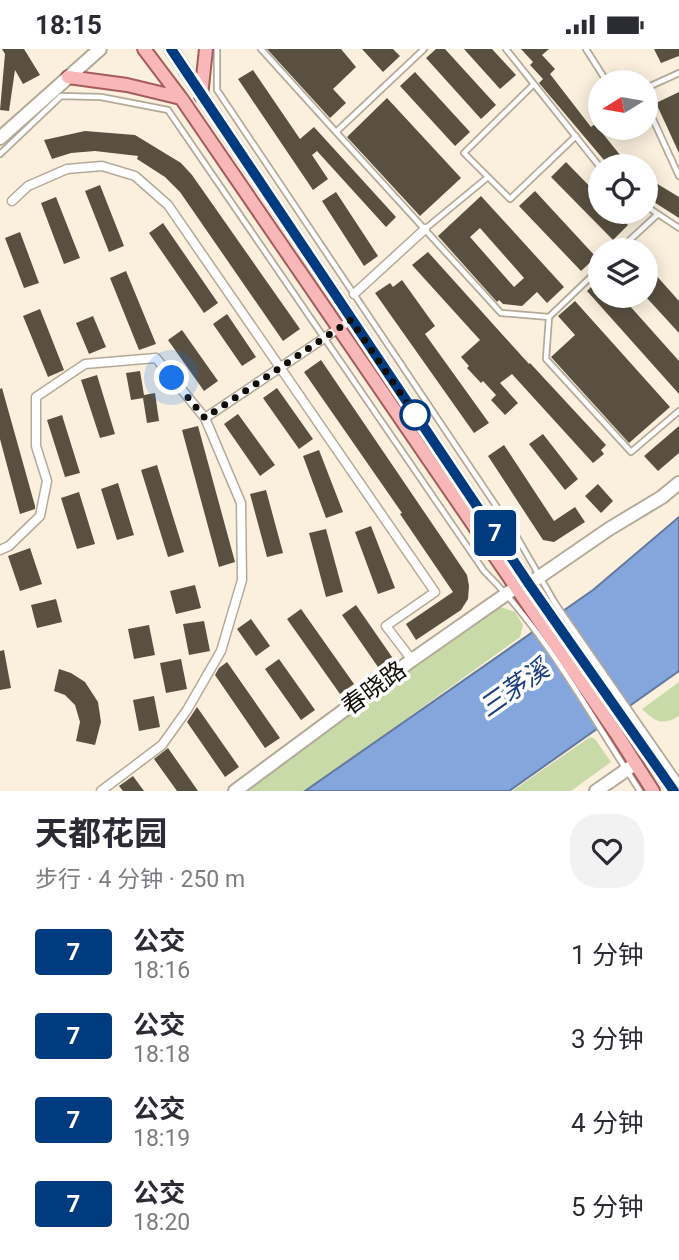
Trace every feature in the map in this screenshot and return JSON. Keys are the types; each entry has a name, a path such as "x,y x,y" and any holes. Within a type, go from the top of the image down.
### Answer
{"main road":[{"path":"144,49 181,98 338,329 511,590 541,612 622,730 674,791"},
{"path":"171,49 351,320 533,580 541,612"},
{"path":"201,96 205,49"},
{"path":"68,76 127,85 181,98"},
{"path":"622,730 630,767 653,791"}],"street":[{"path":"0,138 100,49"},
{"path":"12,201 28,186 68,169 102,166 135,177 168,205 435,591 386,626 412,660"},
{"path":"354,294 425,229"},
{"path":"205,418 351,320"},
{"path":"0,550 9,546 40,516 47,481 36,446 36,397 85,364 156,358 205,418 241,503 242,580 221,651 187,710 162,745 101,791"},
{"path":"533,580 662,497 679,483"},
{"name":"春晓路","path":"235,791 511,590"},
{"path":"596,791 630,767"}],"lane":[{"path":"217,49 218,90 517,537 533,580"},
{"path":"261,49 501,313 549,317"},
{"path":"336,132 424,49"},
{"path":"506,49 590,154"},
{"path":"586,49 599,70"},
{"path":"658,83 679,73"},
{"path":"534,84 464,153 510,199 576,136"},
{"path":"0,154 61,96 101,97 168,110 484,571 511,590"},
{"path":"658,130 679,176"},
{"path":"425,229 488,177"},
{"path":"658,214 679,228"},
{"path":"632,238 647,224"},
{"path":"588,280 549,317 546,359 631,452 679,411"},
{"path":"541,612 622,730 679,782"},
{"path":"630,767 640,791"}],"green space":[{"path":"498,606 515,612 523,625 520,637 306,791 235,791"},
{"path":"679,682 679,716 664,722 651,717 642,709"},
{"path":"590,737 595,739 611,762 571,791 512,791"}],"water":[{"name":"三茅溪","path":"679,517 679,671 509,791 305,791 593,590"}],"building":[{"path":"2,49 24,49 40,75 23,84 15,70 9,111 0,110 5,54"},
{"path":"267,49 341,49 356,67 333,89 346,103 330,118"},
{"path":"362,49 393,49 400,56 383,72"},
{"path":"436,49 445,49 496,105 481,119 426,58"},
{"path":"464,49 492,49 516,75 500,89"},
{"path":"521,49 549,49 542,55 555,69 550,74 588,123 588,140 608,140 619,154 599,154 539,83 543,79 530,65 533,62"},
{"path":"654,49 679,49 679,56 661,63"},
{"path":"253,70 300,139 314,127 396,217 386,227 317,151 312,155 328,179 313,190 238,79"},
{"path":"415,72 470,132 455,146 400,86"},
{"path":"679,92 679,153 658,107 658,102"},
{"path":"387,98 461,178 420,216 347,137"},
{"path":"85,131 135,135 181,163 300,329 283,341 180,192 165,177 137,159 138,156 95,151 71,153 52,159 44,140"},
{"path":"566,162 588,185 588,215 551,177"},
{"path":"658,184 679,197 679,218 658,205"},
{"path":"100,185 124,246 109,252 85,191"},
{"path":"535,191 588,248 588,264 581,271 519,206"},
{"path":"336,192 378,256 364,266 322,201"},
{"path":"481,196 564,287 547,303 537,292 522,306 503,304 499,300 497,302 438,236","holes":["480,228 524,278 514,287 470,237"]},
{"path":"56,197 80,258 64,264 41,203"},
{"path":"163,223 218,303 204,313 149,233"},
{"path":"597,224 628,225 615,238 611,238"},
{"path":"20,232 39,283 24,288 5,238"},
{"path":"428,252 606,445 601,450 604,454 593,463 512,374 500,383 518,403 505,415 491,400 496,395 467,368 469,366 461,357 480,340 412,265"},
{"path":"126,271 156,344 139,350 110,278"},
{"path":"658,277 679,301 679,333 656,308"},
{"path":"402,280 435,326 425,334 489,423 474,433 375,293 390,283 393,287"},
{"path":"575,301 670,407 629,443 551,357 575,335 558,316"},
{"path":"602,308 632,308 679,361 679,394"},
{"path":"40,309 64,370 48,377 23,316"},
{"path":"227,314 256,357 242,366 213,324"},
{"path":"93,316 106,347 89,354 76,323"},
{"path":"182,330 218,381 204,391 168,340"},
{"path":"321,360 467,575 468,599 461,610 416,640 406,624 453,592 304,372"},
{"path":"140,371 144,395 155,393 159,421 147,423 143,398 131,400 126,373"},
{"path":"97,375 115,434 100,438 81,380"},
{"path":"2,388 35,506 35,509 20,514 0,439"},
{"path":"277,388 313,439 299,449 263,398"},
{"path":"238,414 275,465 260,476 224,424"},
{"path":"62,415 80,473 65,477 47,420"},
{"path":"198,426 235,562 219,567 182,430"},
{"path":"679,426 679,453 658,471 644,456"},
{"path":"543,434 578,479 565,490 529,444"},
{"path":"504,445 554,521 575,507 585,522 554,542 543,540 488,456"},
{"path":"319,450 343,512 326,518 303,456"},
{"path":"157,465 184,552 168,557 141,470"},
{"path":"118,483 134,535 117,540 101,489"},
{"path":"598,484 613,501 601,513 585,496"},
{"path":"266,490 283,553 267,557 250,494"},
{"path":"79,492 95,544 77,549 61,498"},
{"path":"371,526 395,588 378,594 355,532"},
{"path":"326,529 343,592 326,597 309,533"},
{"path":"30,548 42,584 20,591 8,556"},
{"path":"195,585 201,608 176,614 170,591"},
{"path":"56,599 62,622 37,628 31,605"},
{"path":"356,605 392,657 378,667 342,615"},
{"path":"301,609 354,684 340,694 287,619"},
{"path":"251,619 270,646 256,656 237,629"},
{"path":"204,621 210,651 189,655 183,624"},
{"path":"149,625 155,655 134,659 128,629"},
{"path":"4,650 11,688 0,690 0,651"},
{"path":"181,659 187,689 166,693 160,663"},
{"path":"279,659 315,710 301,720 265,669"},
{"path":"227,662 280,738 265,748 215,675"},
{"path":"59,669 85,682 98,702 101,722 95,745 76,741 80,722 75,705 65,695 54,691"},
{"path":"154,696 160,727 139,731 133,700"},
{"path":"197,707 239,767 225,777 187,722"},
{"path":"168,748 198,791 177,791 154,759"},
{"path":"133,776 144,791 123,791 119,786"}],"bus line":[{"name":"7","path":"171,49 529,584 674,791"}],"route":[{"path":"172,378 205,418 351,320 415,415"}]}
